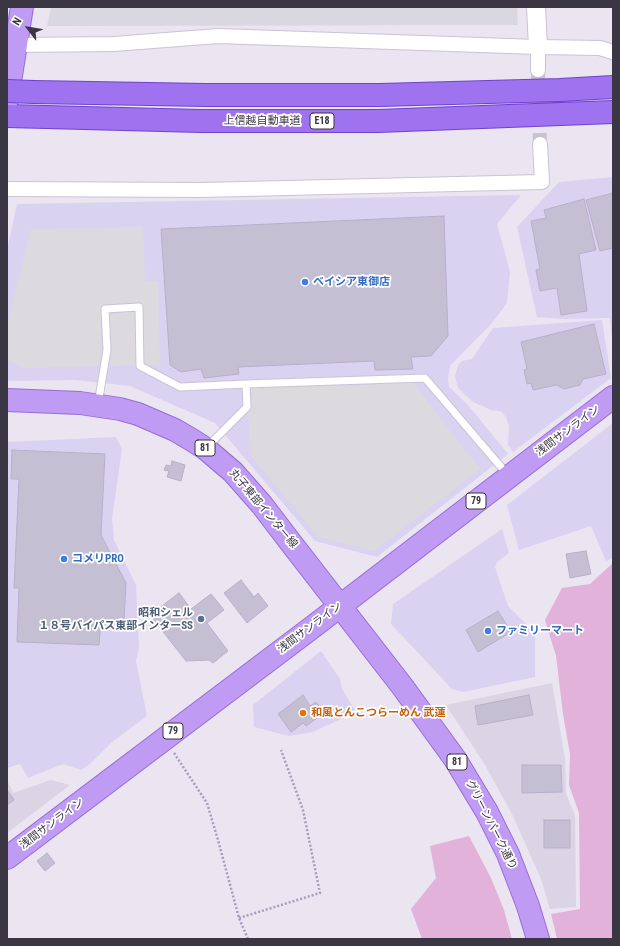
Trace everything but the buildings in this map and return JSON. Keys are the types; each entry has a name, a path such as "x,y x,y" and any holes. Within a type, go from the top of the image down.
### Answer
{"highway":[{"path":"7,91 206,95 380,95 613,87"},
{"name":"上信越自動車道","path":"7,116 201,122 370,121 613,112"}],"main road":[{"path":"7,100 22,7"},
{"name":"浅間サンライン","path":"7,858 613,397"},
{"name":"丸子東部インター線","path":"7,400 98,405 126,410 155,420 206,449 232,472 262,505 340,606"},
{"name":"グリーンパーク通り","path":"340,606 431,725 475,790 508,854 528,906 538,939"}],"street":[{"path":"536,7 538,70"},
{"path":"16,45 114,44 218,36 600,48 613,52"},
{"path":"7,189 201,190 542,182 540,144"}],"lane":[{"path":"98,405 107,350 105,309 139,307 140,366 180,387 425,378 508,476"},
{"path":"206,449 247,407 246,384"}],"path":[{"path":"163,738 207,803 239,918 248,939"},
{"path":"239,918 320,893 303,810 281,750"}],"shaded area":[{"path":"51,7 517,7 518,25 47,26"},
{"path":"613,177 613,350 610,318 564,319 537,317 517,227 559,182"},
{"path":"521,195 497,224 510,272 507,303 492,323 450,366 448,378 449,387 468,405 508,454 377,557 315,541 215,423 130,386 75,380 7,381 7,250 17,204"},
{"path":"143,227 145,282 158,281 160,365 22,368 7,359 7,324 31,229"},
{"path":"602,320 611,378 513,452 508,445 509,426 506,417 501,411 491,410 473,402 458,388 455,376 458,365 462,361 472,359 493,328"},
{"path":"409,378 480,469 374,551 318,537 251,456 246,384"},
{"path":"613,423 613,558 606,561 591,526 519,550 507,505"},
{"path":"116,437 122,449 112,519 114,540 136,585 139,647 136,661 147,716 112,742 90,764 81,770 63,764 28,778 20,764 7,768 7,442"},
{"path":"502,529 509,553 497,562 495,567 508,606 535,633 535,677 463,692 452,689 391,624 393,604"},
{"path":"613,563 613,939 557,939 551,914 580,909 579,813 569,785 570,754 563,714 556,656 545,620 562,588 590,584"},
{"path":"321,651 340,679 342,689 356,712 313,732 289,736 254,727 253,705"},
{"path":"552,683 565,759 566,794 575,815 576,907 550,909 541,879 512,814 485,765 446,705"},
{"path":"7,780 13,793 51,780 70,785 7,833"},
{"path":"469,836 491,878 504,910 512,939 422,939 411,909 436,878 430,846"}],"tunnel":[{"path":"538,70 540,144"}],"place":[{"name":"ベイシア東御店","path":"305,282"},
{"name":"コメリPRO","path":"64,559"},
{"name":"昭和シェル １８号バイパス東部インターSS","path":"201,619"},
{"name":"ファミリーマート","path":"488,631"},
{"name":"和風とんこつらーめん 武蓮","path":"303,713"}]}
